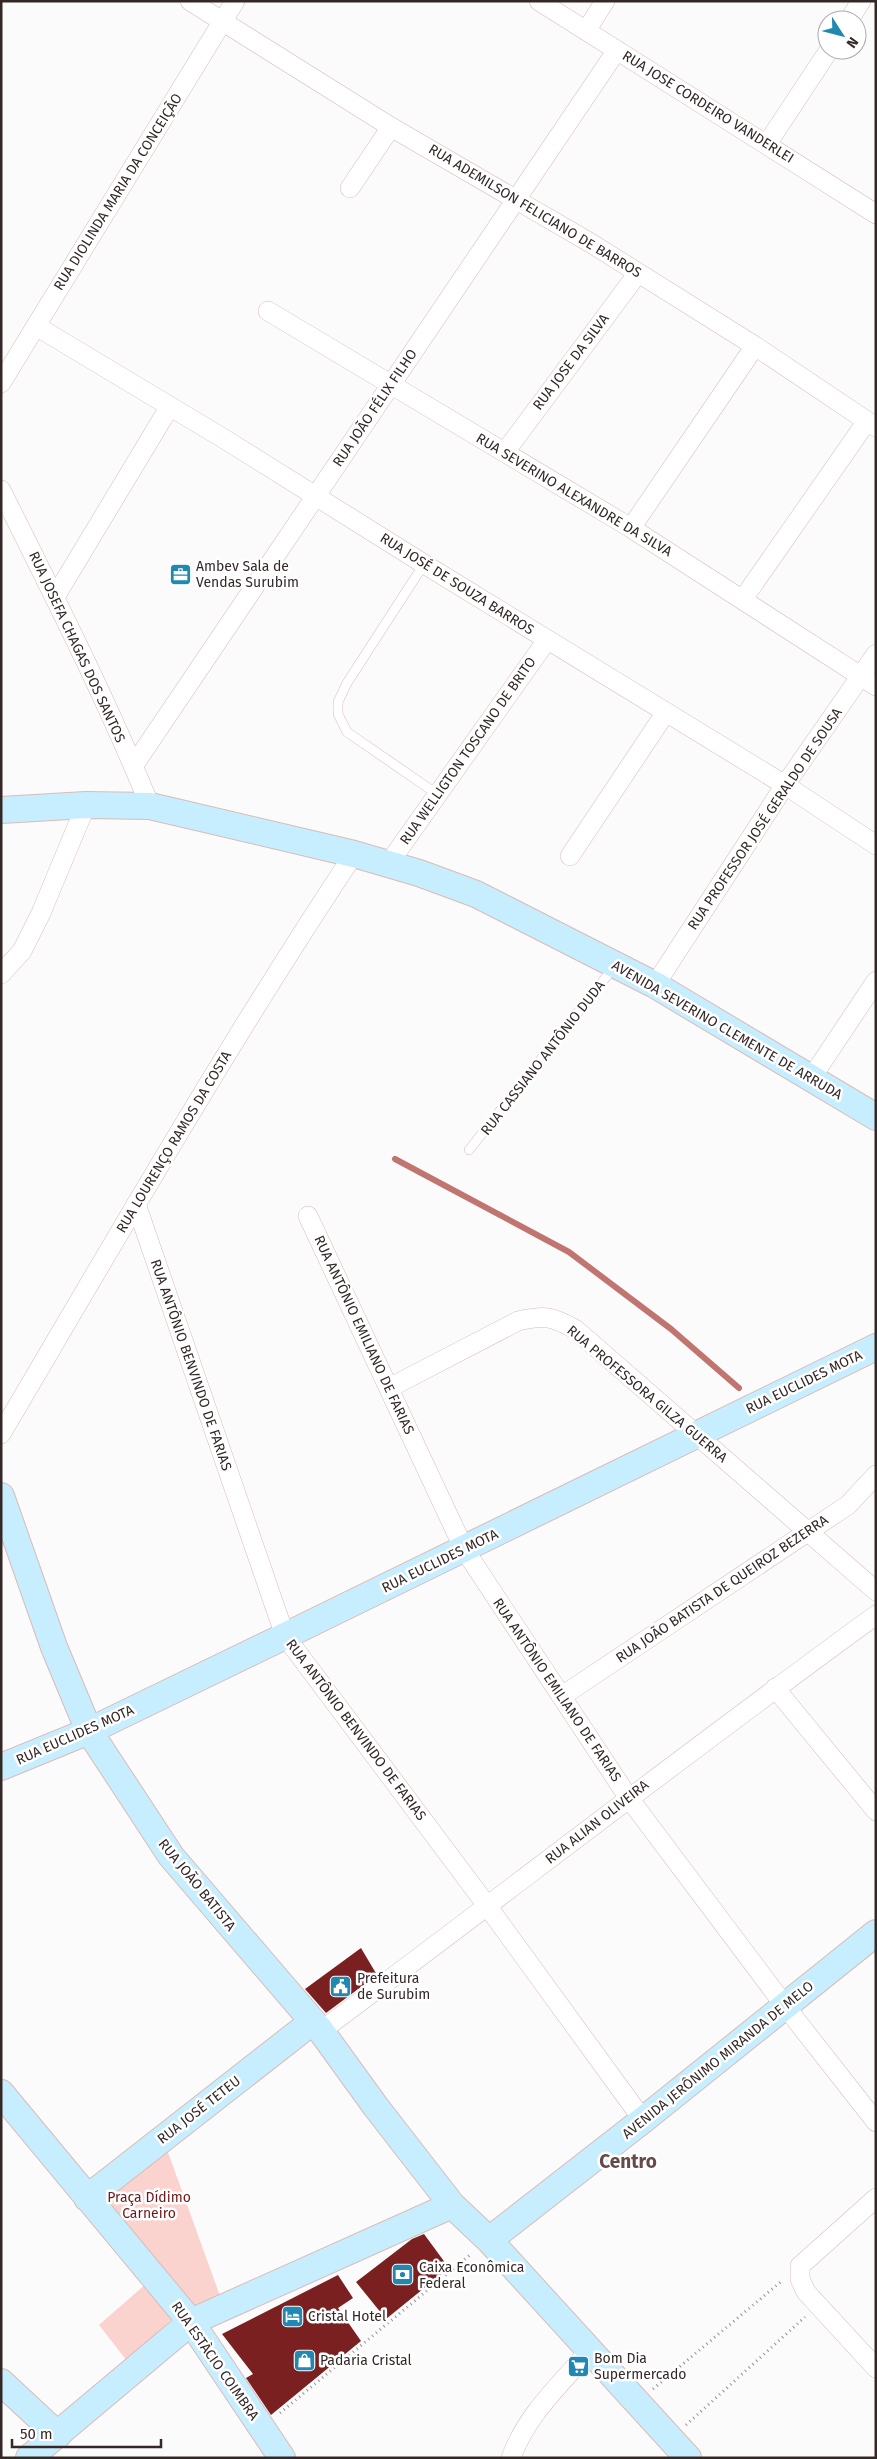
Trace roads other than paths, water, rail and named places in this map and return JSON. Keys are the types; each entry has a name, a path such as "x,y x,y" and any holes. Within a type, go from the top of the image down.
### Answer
{"main road":[{"name":"AVENIDA SEVERINO CLEMENTE DE ARRUDA","path":"1,810 86,805 150,806 389,863 476,894 655,985 812,1077 876,1117"},
{"name":"RUA EUCLIDES MOTA","path":"1,1768 88,1731 876,1347"},
{"name":"RUA JOÃO BATISTA","path":"1,1496 54,1647 88,1731 171,1856 316,2026 376,2108 452,2205 489,2240 680,2448"},
{"name":"AVENIDA JERÔNIMO MIRANDA DE MELO","path":"489,2240 643,2120 876,1933"},
{"name":"RUA JOSÉ TETEU","path":"87,2198 316,2026"},
{"name":"RUA ESTÀCIO COIMBRA","path":"1,2093 191,2322 282,2458"},
{"path":"29,2458 191,2322 452,2205"},
{"path":"1,2382 58,2435"}],"street":[{"name":"RUA ADEMILSON FELICIANO DE BARROS","path":"190,1 391,127 517,199 638,273 755,346 871,424"},
{"name":"RUA DIOLINDA MARIA DA CONCEIÇÃO","path":"1,383 235,1"},
{"name":"RUA JOSE CORDEIRO VANDERLEI","path":"539,1 876,214"},
{"path":"586,31 605,1"},
{"name":"RUA JOÃO FÉLIX FILHO","path":"134,765 617,50"},
{"path":"767,144 822,60"},
{"path":"350,188 391,127"},
{"name":"RUA JOSE DA SILVA","path":"505,452 638,273"},
{"name":"RUA SEVERINO ALEXANDRE DA SILVA","path":"268,311 631,528 868,681"},
{"name":"RUA JOSÉ DE SOUZA BARROS","path":"36,326 170,406 666,712 876,845"},
{"path":"631,528 755,346"},
{"path":"55,597 170,406"},
{"path":"743,599 871,424"},
{"name":"RUA JOSEFA CHAGAS DOS SANTOS","path":"1,490 55,597 134,765 150,806"},
{"name":"RUA WELLIGTON TOSCANO DE BRITO","path":"389,863 547,640"},
{"name":"RUA PROFESSOR JOSÉ GERALDO DE SOUSA","path":"655,985 785,786 868,681 876,654"},
{"path":"570,856 666,712"},
{"path":"1,974 22,951 41,914 86,805"},
{"name":"RUA LOURENÇO RAMOS DA COSTA","path":"1,1434 136,1204 291,948 354,854"},
{"path":"812,1077 876,980"},
{"name":"RUA ANTÔNIO BENVINDO DE FARIAS","path":"136,1204 285,1636 488,1907 643,2120"},
{"name":"RUA ANTÔNIO EMILIANO DE FARIAS","path":"308,1216 464,1549 628,1797 785,2006 876,2122"},
{"name":"RUA PROFESSORA GILZA GUERRA","path":"389,1388 518,1321 534,1318 554,1318 575,1328 807,1533 876,1591"},
{"name":"RUA JOÃO BATISTA DE QUEIROZ BEZERRA","path":"562,1696 848,1505 876,1475"},
{"name":"RUA ALIAN OLIVEIRA","path":"316,2026 488,1907 628,1797 876,1615"},
{"path":"775,1688 876,1811"},
{"path":"876,2198 800,2266 800,2279 806,2292 876,2368"},
{"path":"511,2458 518,2438 533,2414 590,2350"}],"lane":[{"path":"424,564 347,683 338,702 338,714 347,732 437,794"},
{"name":"RUA CASSIANO ANTÔNIO DUDA","path":"470,1150 616,965"}],"waterway":[{"path":"395,1159 569,1252 671,1329 739,1388"}],"place":[{"name":"Ambev Sala de Vendas Surubim","path":"180,574"},
{"name":"Prefeitura de Surubim","path":"341,1986"},
{"name":"Caixa Econômica Federal","path":"403,2275"},
{"name":"Cristal Hotel","path":"292,2316"},
{"name":"Padaria Cristal","path":"304,2360"},
{"name":"Bom Dia Supermercado","path":"578,2366"}],"district":[{"name":"Centro","path":"628,2161"}],"park label":[{"name":"Praça Dídimo Carneiro","path":"149,2206"}]}
